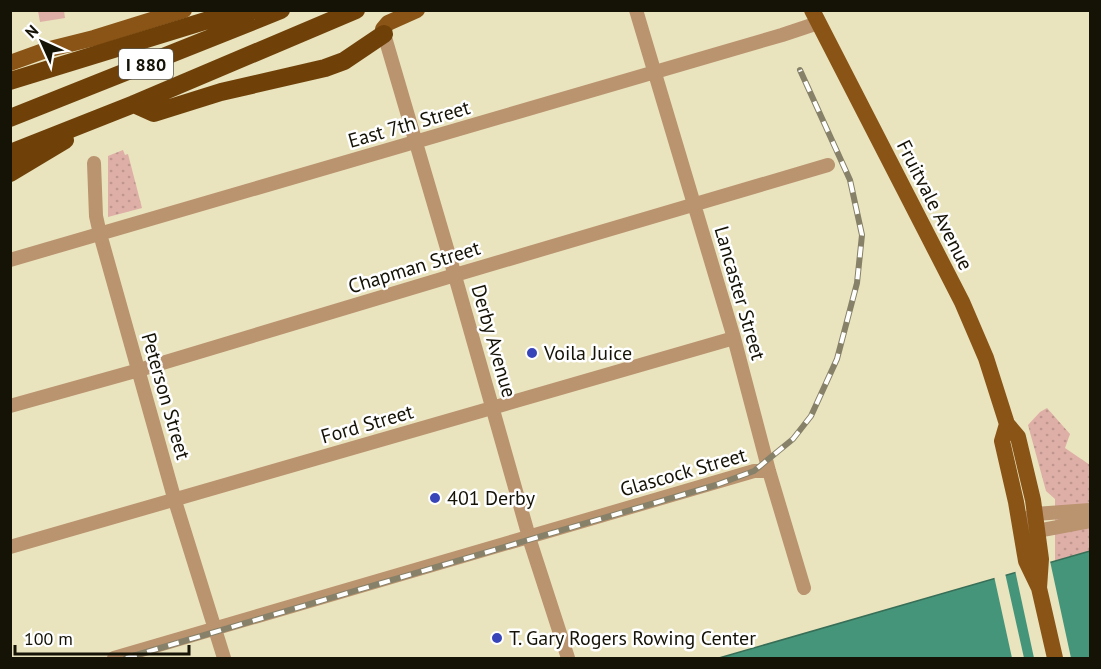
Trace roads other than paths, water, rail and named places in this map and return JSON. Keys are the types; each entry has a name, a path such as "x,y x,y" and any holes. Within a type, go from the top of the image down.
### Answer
{"highway":[{"path":"10,81 231,12 262,10"},
{"name":"I 880","path":"10,118 281,10"},
{"name":"I 880","path":"10,153 134,104 356,10"},
{"path":"134,104 154,113 243,86 325,68 344,61 384,34"},
{"path":"10,173 101,117"}],"main road":[{"path":"10,63 45,50 184,10"},
{"path":"384,34 383,29 388,23 417,10"},
{"name":"Fruitvale Avenue","path":"815,17 962,302 986,358 1007,424 1018,436 1036,522 1033,560"},
{"path":"10,51 45,50"},
{"name":"Fruitvale Avenue","path":"1007,424 1002,441 1019,524 1033,560 1055,658"}],"street":[{"name":"Lancaster Street","path":"636,10 734,338 769,471 804,588"},
{"name":"East 7th Street","path":"10,260 655,72 815,17"},
{"name":"Derby Avenue","path":"384,34 530,540 568,658"},
{"name":"Peterson Street","path":"94,163 96,216 100,234 175,501 224,658"},
{"name":"Chapman Street","path":"10,406 139,370 455,274 828,165"},
{"name":"Ford Street","path":"10,547 734,338"},
{"name":"Glascock Street","path":"138,658 530,540 723,487 769,471"},
{"path":"1036,522 1090,510"},
{"path":"1019,524 1090,521"},
{"name":"Glascock Street","path":"114,658 216,633"}],"railway":[{"path":"126,658 716,485 754,471 793,439 811,416 837,359 857,283 862,235 850,180 800,70"}],"place":[{"name":"Voila Juice","path":"532,353"},
{"name":"401 Derby","path":"435,498"},
{"name":"T. Gary Rogers Rowing Center","path":"497,638"}]}
